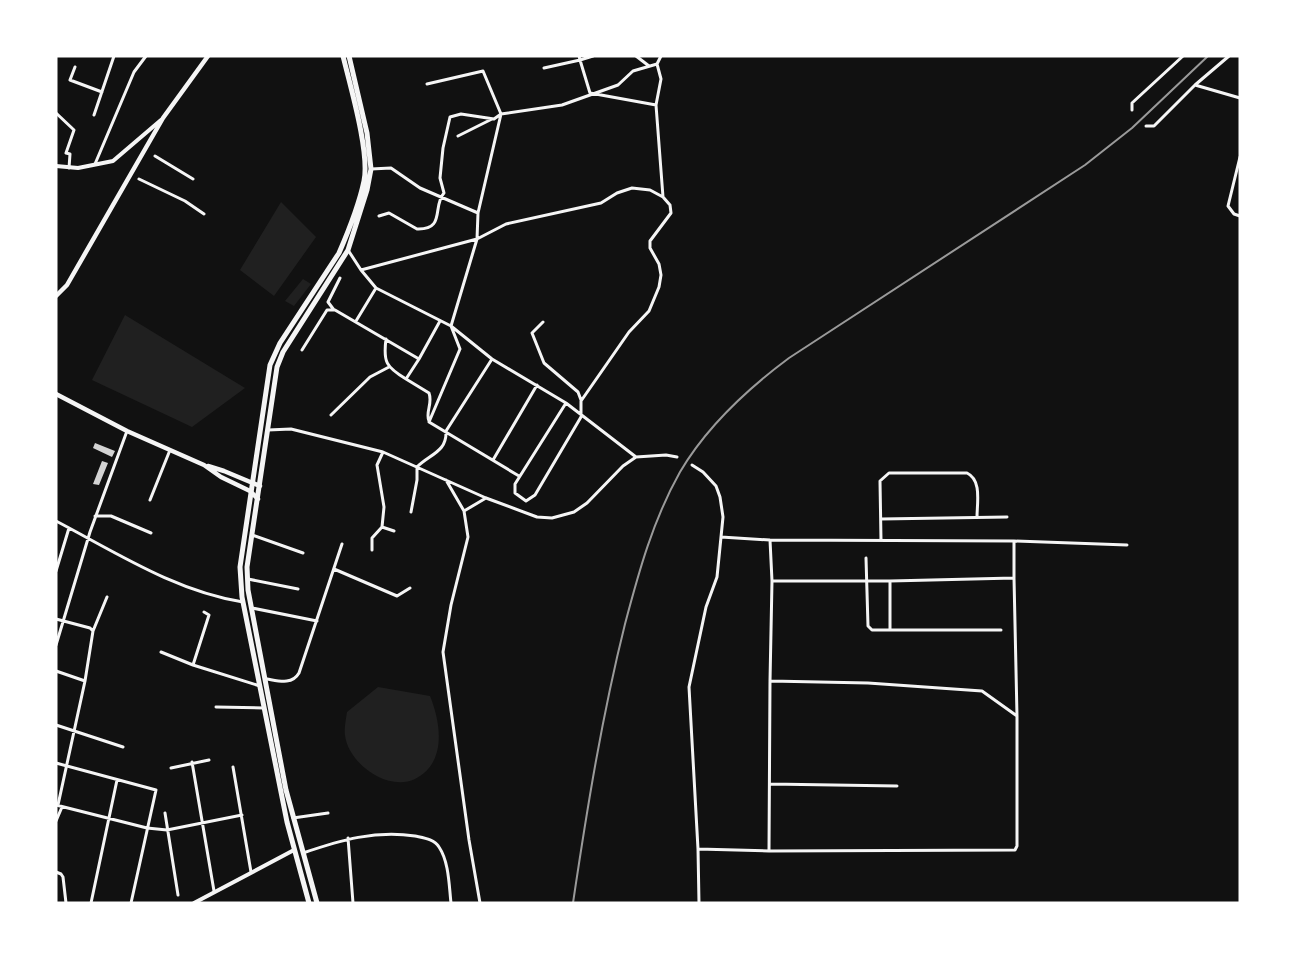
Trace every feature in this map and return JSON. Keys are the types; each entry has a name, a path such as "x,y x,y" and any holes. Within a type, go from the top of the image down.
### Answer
{"highway":[{"path":"309,903 294,850 244,602 240,567 267,380 280,343 339,253 346,239 365,179 355,103 342,56"},
{"path":"317,903 292,818 267,679 251,608 247,567 277,367 283,352 348,250 367,190 371,169 367,134 349,56"}],"main road":[{"path":"56,296 67,285 163,118 208,56"},
{"path":"56,394 127,431 204,465 260,486"},
{"path":"204,465 222,477 250,490 258,499"}],"street":[{"path":"94,115 114,56"},
{"path":"94,165 134,72 146,56"},
{"path":"544,68 593,56"},
{"path":"636,56 649,66"},
{"path":"458,136 501,114 562,105 590,93 618,85 633,71 656,64 661,56"},
{"path":"1132,110 1132,103 1169,66 1183,56"},
{"path":"1146,126 1154,126 1195,85 1229,56"},
{"path":"580,58 590,93"},
{"path":"656,64 662,79 656,105 663,197"},
{"path":"75,67 70,80 102,92"},
{"path":"427,84 483,71 501,114 478,213 476,239 451,326 460,349 429,422"},
{"path":"1195,85 1240,98"},
{"path":"590,93 656,105"},
{"path":"56,113 74,130 66,153 70,154 69,168"},
{"path":"379,216 389,213 416,229 423,229 438,219 441,196 444,193 440,178 443,148 450,117 462,114 493,119"},
{"path":"56,166 69,168 94,165 113,160 163,118"},
{"path":"155,156 193,180"},
{"path":"1240,157 1228,206 1234,214 1240,216"},
{"path":"371,169 391,168 420,188 478,213"},
{"path":"138,179 185,201 204,214"},
{"path":"361,270 476,239 506,224 601,203 617,193 632,188 650,190 663,197 670,206 671,213 650,241 650,248 660,264 659,288 649,311 629,332 581,401"},
{"path":"348,250 376,288 451,326 492,359 566,403 636,457"},
{"path":"340,278 328,302 335,310 419,360"},
{"path":"356,321 376,288"},
{"path":"302,350 320,317 326,310 335,310"},
{"path":"406,379 419,360 440,321"},
{"path":"543,322 532,333 544,363 578,392 581,401 581,416 535,495 529,501 516,493 515,484 518,476 566,403"},
{"path":"386,339 384,356 389,367 429,393 431,403 427,415 429,422 518,476"},
{"path":"411,512 417,480 417,467 426,459 439,452 446,441 446,431 492,359"},
{"path":"330,415 370,377 389,367"},
{"path":"493,460 537,385"},
{"path":"267,430 291,429 383,452 486,498 537,517 552,518 565,515 587,503 623,466 636,457 666,454 677,457"},
{"path":"56,645 65,622 95,516 127,431"},
{"path":"150,500 170,450"},
{"path":"372,550 372,538 382,527 384,507 377,465 383,452"},
{"path":"692,465 703,472 718,492 722,517 717,577 706,607 689,688 698,849 699,903"},
{"path":"881,540 880,480 889,473 967,473 973,475 977,484 977,517"},
{"path":"445,480 464,510 468,537 451,606 443,652 469,840 480,903"},
{"path":"464,510 486,498"},
{"path":"95,516 111,516 151,533"},
{"path":"881,519 1007,517"},
{"path":"56,521 188,589 215,597 244,602"},
{"path":"382,527 394,531"},
{"path":"56,571 69,528"},
{"path":"252,534 303,553"},
{"path":"721,537 770,540 1014,541 1127,545"},
{"path":"769,851 772,581 770,540"},
{"path":"698,849 769,851 1015,850 1017,846 1017,716 1014,541"},
{"path":"267,679 288,682 296,678 318,621 342,544"},
{"path":"866,558 868,626 872,630 1001,630"},
{"path":"334,569 397,596 402,595 410,588"},
{"path":"772,581 1014,578"},
{"path":"247,579 298,589"},
{"path":"890,581 890,630"},
{"path":"107,597 94,631 57,805 147,828 167,830 242,815"},
{"path":"251,608 318,621"},
{"path":"193,665 209,615 204,612"},
{"path":"56,619 90,628 94,631"},
{"path":"161,652 193,665 261,686"},
{"path":"56,671 84,681"},
{"path":"770,681 868,683 982,691 1017,716"},
{"path":"216,707 265,708"},
{"path":"56,725 123,747"},
{"path":"171,768 192,762 209,760"},
{"path":"192,762 214,891"},
{"path":"56,763 156,790 130,903"},
{"path":"233,767 251,872"},
{"path":"91,903 116,780"},
{"path":"770,784 896,786"},
{"path":"56,821 62,807"},
{"path":"165,813 178,895"},
{"path":"292,818 328,813"},
{"path":"302,853 348,838 397,833 429,839 438,846 443,856 451,903"},
{"path":"348,838 353,903"},
{"path":"194,903 294,850"},
{"path":"56,872 63,877 66,903"}],"shaded area":[{"path":"281,202 316,237 274,296 240,270"},
{"path":"303,279 311,284 294,306 285,301"},
{"path":"125,315 245,388 192,427 92,380"},
{"path":"378,687 430,696 437,718 439,742 437,753 432,763 425,772 415,779 393,782 381,778 361,765 353,756 348,745 345,732 347,712"}],"building":[{"path":"95,443 115,451 112,457 93,448"},
{"path":"102,461 108,463 99,485 93,484"}],"railway":[{"path":"573,903 602,728 625,624 654,527 670,490 702,439 743,396 789,358 1085,165 1132,128 1208,56"}]}
